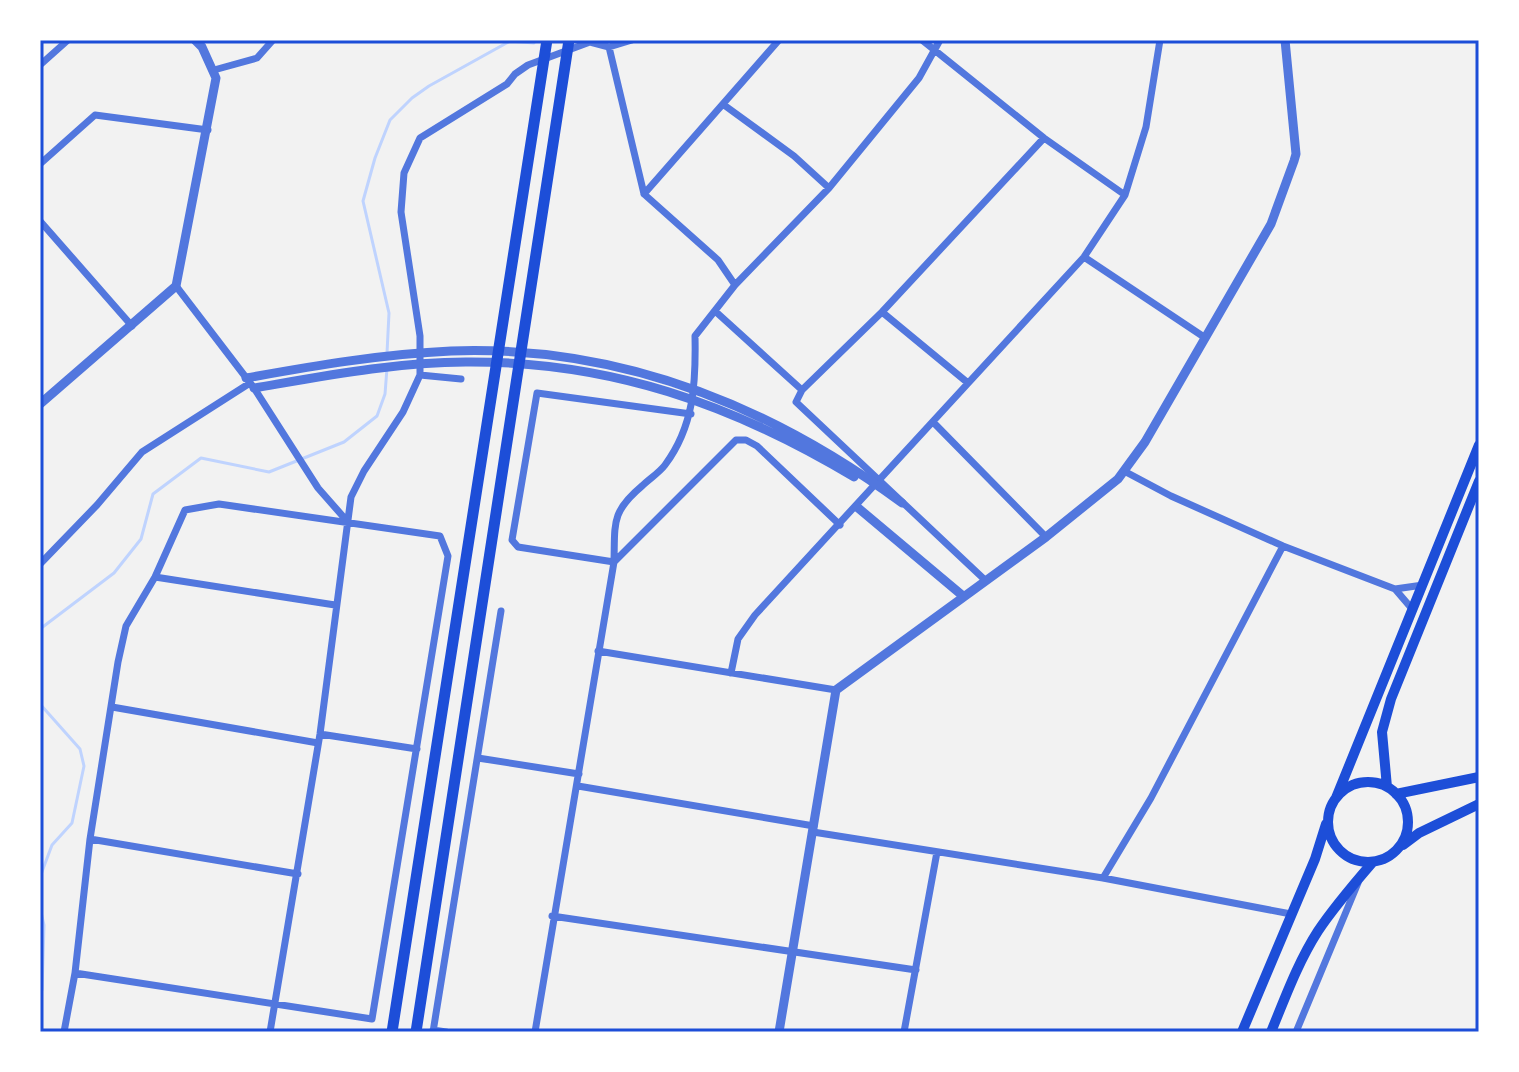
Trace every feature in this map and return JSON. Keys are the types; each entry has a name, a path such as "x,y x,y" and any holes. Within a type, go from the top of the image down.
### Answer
{"highway":[{"path":"392,1032 547,40"},
{"path":"416,1032 569,40"}],"main road":[{"path":"1242,1032 1315,859 1328,818 1479,445"},
{"path":"1401,846 1408,825 1407,813 1392,790 1382,732 1391,699 1479,481"},
{"path":"1336,798 1354,785 1376,783 1392,790 1479,777"},
{"path":"1271,1032 1291,982 1317,933 1372,863 1393,854 1419,833 1479,804"},
{"path":"1328,818 1332,841 1339,851 1349,858 1372,863"}],"street":[{"path":"40,65 68,40"},
{"path":"40,404 176,286 216,78 195,40"},
{"path":"214,70 257,58 273,40"},
{"path":"270,1032 320,734 351,497 364,471 403,412 420,375 420,336 401,212 404,173 420,138 507,84 528,65 590,42 609,47 632,40"},
{"path":"644,194 779,40"},
{"path":"922,40 1044,138 1125,195"},
{"path":"535,1032 552,916 578,786 614,562 615,519 624,501 665,466 691,414 696,381 695,336 735,285 829,188 919,78 940,40"},
{"path":"731,673 738,639 755,615 1084,257 1125,195 1146,127 1160,40"},
{"path":"779,1032 836,690 1046,537 1118,479 1145,442 1271,224 1294,161 1296,154 1285,40"},
{"path":"609,47 644,194 718,260 735,285"},
{"path":"724,105 794,156 829,188"},
{"path":"40,164 95,115 208,130"},
{"path":"877,484 796,402 802,390 882,312 1044,138"},
{"path":"40,221 132,326"},
{"path":"1084,257 1204,337"},
{"path":"176,286 250,383 318,488 347,521"},
{"path":"715,311 802,390"},
{"path":"882,312 968,383"},
{"path":"40,564 97,505 142,452 250,383 277,372 412,353 495,351 576,358 647,373 713,395 756,419"},
{"path":"250,383 284,383 466,362 547,366 642,383 756,419 815,445 902,503 985,580"},
{"path":"420,375 461,379"},
{"path":"614,562 518,547 512,540 537,393 691,414"},
{"path":"933,422 1046,537"},
{"path":"614,562 736,440 746,440 757,446 840,525"},
{"path":"1124,471 1171,496 1283,546 1395,589 1413,610"},
{"path":"64,1032 75,973 90,839 126,626 155,577 185,510 219,504 440,536 448,556 372,1019 75,973"},
{"path":"857,507 963,596"},
{"path":"1103,878 1151,798 1283,546"},
{"path":"155,577 335,605"},
{"path":"1395,589 1423,585"},
{"path":"446,1032 433,1031 501,611"},
{"path":"598,651 836,690"},
{"path":"112,707 318,743"},
{"path":"320,734 417,749"},
{"path":"478,758 579,774"},
{"path":"578,786 1291,914"},
{"path":"90,839 298,874"},
{"path":"904,1032 937,852"},
{"path":"1296,1032 1361,876"},
{"path":"552,916 916,970"}],"waterway":[{"path":"387,353 389,313 363,201 390,120 429,86 510,41 534,43"},
{"path":"40,629 114,573 141,539 153,494 201,458 269,472 344,442 377,416 385,394 387,368"},
{"path":"40,704 80,749 84,766 72,823 52,845 40,877"},
{"path":"40,908 44,925 40,991"}]}
